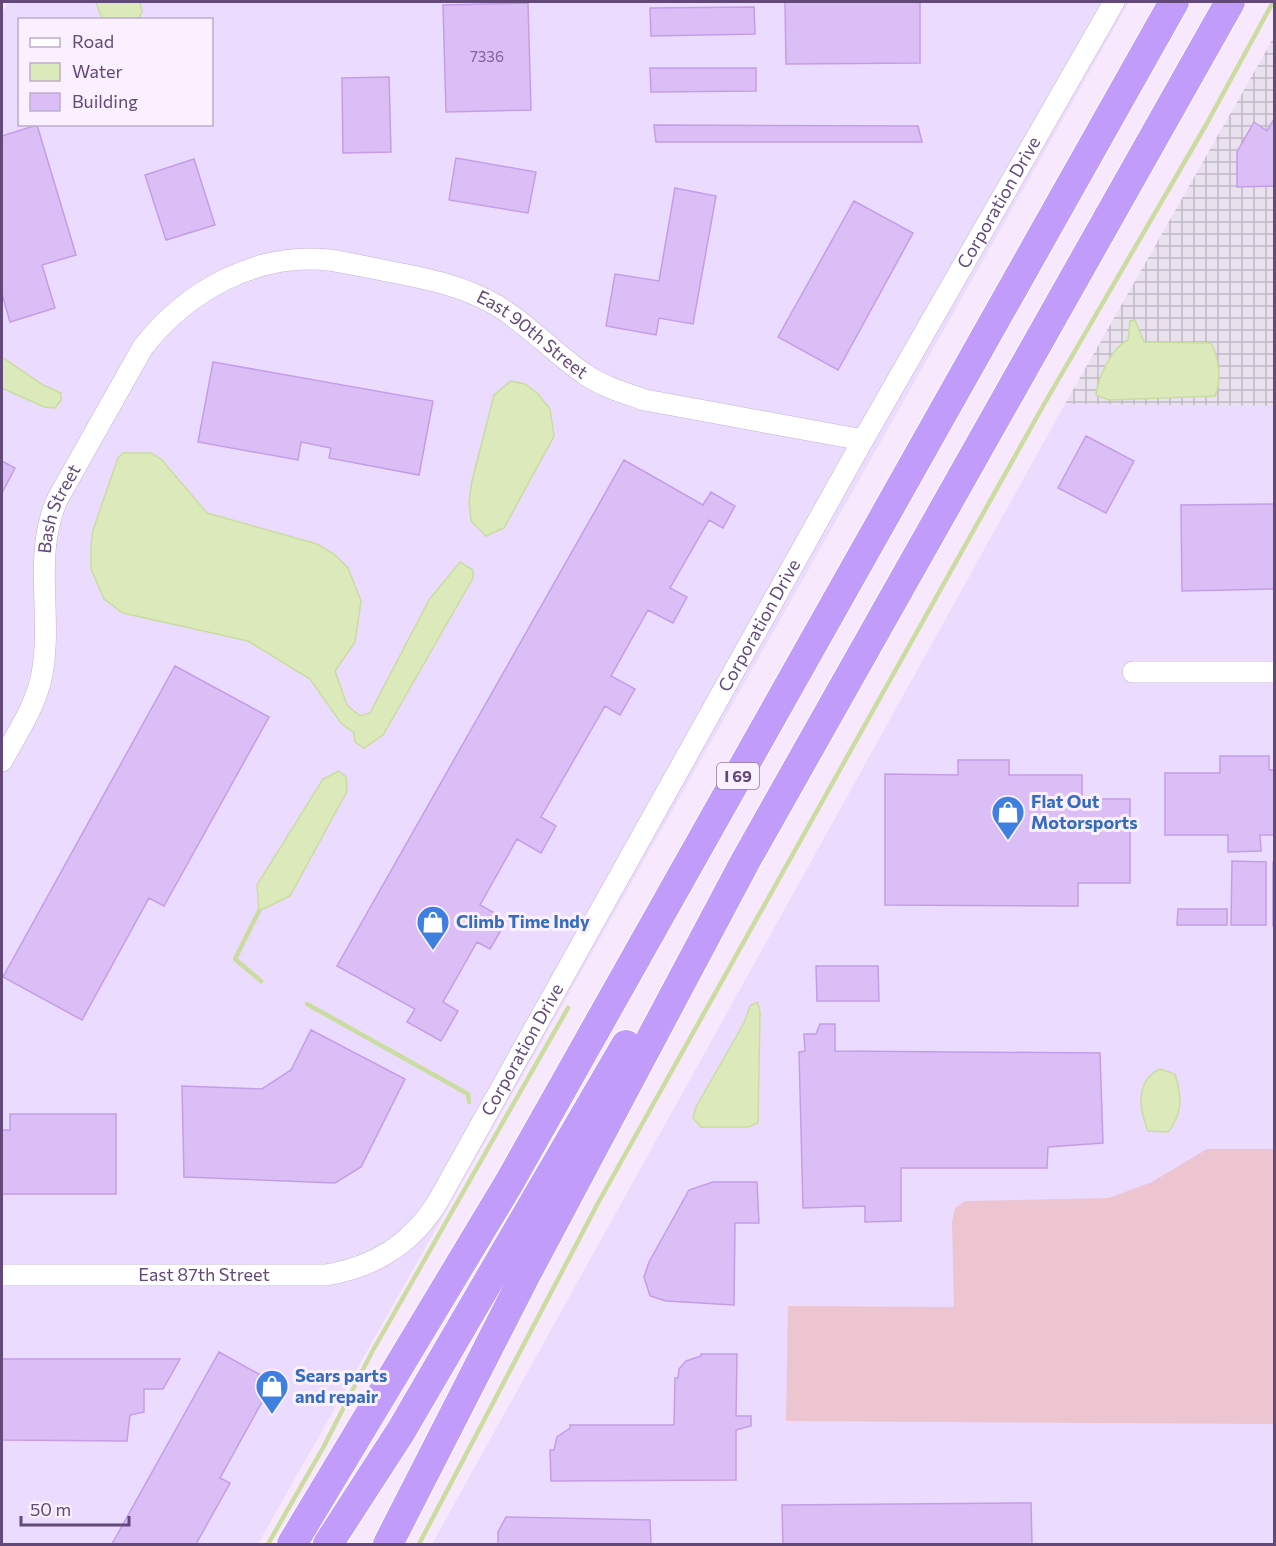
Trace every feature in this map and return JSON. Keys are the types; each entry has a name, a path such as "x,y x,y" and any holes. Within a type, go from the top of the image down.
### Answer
{"highway":[{"name":"I 69","path":"292,1545 509,1183 1174,2"},
{"name":"I 69","path":"387,1545 526,1274 746,860 1230,2"},
{"path":"327,1545 401,1431 625,1047 746,860"}],"street":[{"name":"Corporation Drive","path":"400,1245 421,1226 437,1203 863,440 1114,2"},
{"name":"East 90th Street","path":"201,292 256,267 309,260 329,260 443,282 498,306 588,376 612,389 645,400 863,440"},
{"name":"Bash Street","path":"2,761 32,706 42,675 45,551 47,532 56,503 144,347 170,316 201,292"},
{"path":"1132,672 1275,672"},
{"name":"East 87th Street","path":"2,1275 326,1275 371,1264 400,1245"}],"shaded area":[{"path":"8,2 1129,2 258,1544 2,1544 2,14"},
{"path":"1274,37 1274,406 1065,404"},
{"path":"1065,404 1274,406 1274,1544 432,1544"},
{"path":"1207,1149 1274,1149 1274,1424 786,1421 788,1306 954,1307 952,1222 955,1208 965,1201 1109,1198 1152,1182"}],"water":[{"path":"96,2 140,2 142,12 139,18 102,18"},
{"path":"1135,320 1144,342 1211,343 1219,369 1215,396 1109,400 1096,395 1106,364 1116,350 1128,340 1130,321"},
{"path":"2,357 43,385 61,393 61,400 55,408 44,407 2,388"},
{"path":"511,381 525,384 538,394 550,409 554,436 504,528 486,536 471,521 469,501 472,481 494,395"},
{"path":"123,453 151,453 161,459 207,513 317,544 334,554 348,568 361,601 355,642 335,671 347,705 360,716 370,713 429,600 460,562 473,570 473,578 383,735 364,748 355,742 354,733 341,723 310,679 248,641 123,613 104,599 91,569 91,545 93,530 118,458"},
{"path":"339,771 346,777 347,791 290,896 259,911 257,885 323,779"},
{"path":"757,1002 760,1011 758,1123 748,1127 701,1127 693,1118 696,1107 744,1023 750,1006"},
{"path":"1160,1069 1175,1074 1180,1097 1179,1112 1168,1132 1148,1131 1141,1105 1141,1096 1146,1081"}],"building":[{"path":"785,2 920,2 920,63 786,64"},
{"path":"528,3 531,110 446,112 443,5"},
{"path":"754,7 755,34 651,36 650,8"},
{"path":"650,68 756,68 756,91 651,92"},
{"path":"389,77 391,152 343,153 342,78"},
{"path":"1274,119 1274,186 1237,187 1237,152 1254,122 1267,131"},
{"path":"654,125 918,126 922,142 656,142"},
{"path":"37,126 76,255 42,265 55,308 10,322 2,294 2,136"},
{"path":"456,158 536,172 528,213 449,200"},
{"path":"194,159 215,225 166,240 145,175"},
{"path":"675,188 716,196 693,324 659,318 656,335 606,326 615,274 659,281"},
{"path":"854,201 913,233 838,370 778,337"},
{"path":"213,362 433,401 419,475 329,458 331,448 301,442 298,460 198,442"},
{"path":"1086,436 1134,461 1106,513 1058,488"},
{"path":"624,460 703,505 711,492 735,506 723,528 709,520 670,588 687,597 673,623 648,610 611,676 635,689 620,715 605,706 541,817 556,826 541,853 517,839 480,905 507,920 490,949 477,942 443,1002 458,1011 441,1041 407,1022 415,1009 337,966"},
{"path":"2,461 15,468 2,493"},
{"path":"1274,504 1274,589 1182,591 1181,505"},
{"path":"175,666 269,717 164,906 149,898 82,1020 3,977"},
{"path":"1220,756 1269,756 1269,770 1274,770 1274,835 1260,835 1261,851 1228,852 1228,835 1165,835 1165,773 1220,773"},
{"name":"Flat Out Motorsports","path":"958,760 1009,760 1009,775 1082,775 1082,799 1130,799 1130,883 1078,883 1078,906 885,905 885,774 958,775"},
{"path":"1232,861 1266,862 1266,925 1231,925"},
{"path":"1274,862 1274,926 1273,926"},
{"path":"1178,909 1227,909 1227,925 1177,925"},
{"path":"816,966 878,966 879,1001 817,1001"},
{"path":"820,1024 835,1024 835,1051 1100,1053 1103,1143 1048,1147 1047,1168 901,1168 901,1221 865,1222 865,1206 803,1208 799,1052 805,1051 804,1034 816,1034"},
{"path":"311,1030 405,1079 361,1167 335,1183 184,1177 182,1086 262,1089 291,1070"},
{"path":"10,1114 116,1114 116,1194 2,1194 2,1130 10,1130"},
{"path":"713,1182 757,1182 759,1223 735,1223 734,1305 666,1301 650,1296 644,1277 649,1262 689,1190"},
{"path":"219,1352 273,1382 220,1478 230,1483 196,1544 112,1544"},
{"path":"701,1354 737,1354 736,1416 751,1416 751,1426 736,1430 736,1480 551,1481 550,1450 554,1450 557,1437 570,1428 570,1425 674,1425 675,1378 678,1378 679,1369 686,1361 701,1356"},
{"path":"2,1359 180,1359 163,1389 144,1389 144,1412 130,1415 127,1441 2,1440"},
{"path":"1031,1503 1032,1544 783,1544 782,1505"},
{"path":"506,1517 650,1520 651,1544 498,1544 498,1532"}],"waterway":[{"path":"419,1544 598,1203 1043,406 1206,125 1273,2"},
{"path":"259,911 235,959 261,981"},
{"path":"307,1004 468,1094 469,1102"},
{"path":"268,1544 323,1448 372,1352 568,1008"}],"place":[{"name":"Flat Out Motorsports","path":"1008,841"},
{"name":"Climb Time Indy","path":"433,951"},
{"name":"Sears parts and repair","path":"272,1415"}]}
